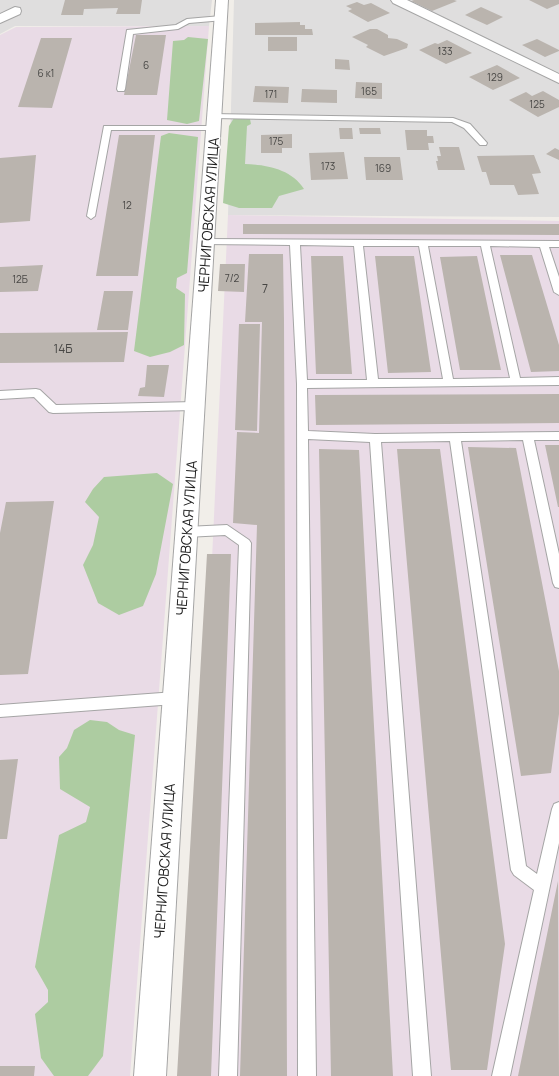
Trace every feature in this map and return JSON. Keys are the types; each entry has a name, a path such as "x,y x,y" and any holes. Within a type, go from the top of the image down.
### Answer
{"street":[{"path":"397,0 559,79"},
{"name":"ЧЕРНИГОВСКАЯ УЛИЦА","path":"150,1076 221,9"},
{"path":"0,19 15,11"}],"lane":[{"path":"121,89 130,32 178,27 221,9"},
{"path":"92,216 107,128 214,122 453,120 467,126 482,142"},
{"path":"206,242 559,244"},
{"path":"295,243 302,384 307,1076"},
{"path":"358,243 373,383"},
{"path":"423,244 449,383"},
{"path":"485,244 516,382"},
{"path":"544,244 559,292"},
{"path":"302,384 559,381"},
{"path":"0,395 36,393 53,409 195,406"},
{"path":"302,436 375,438 559,436"},
{"path":"455,436 519,870 542,887"},
{"path":"528,436 559,583"},
{"path":"375,438 422,1076"},
{"path":"186,532 227,530 245,543 228,1076"},
{"path":"0,711 175,698"},
{"path":"501,1076 559,809"}],"shaded area":[{"path":"0,0 212,0 209,26 15,26 0,34"},
{"path":"234,0 559,0 559,217 228,215"},
{"path":"209,26 130,1076 0,1076 0,35 16,27"},
{"path":"228,215 559,221 559,1076 188,1076"}],"green space":[{"path":"188,37 208,39 199,121 187,124 167,120 173,41 184,40"},
{"path":"234,118 250,119 251,124 247,126 245,164 278,169 299,182 304,189 279,196 272,208 239,208 223,203 229,126"},
{"path":"169,133 198,137 187,273 177,278 176,288 185,294 184,345 170,352 150,357 134,351 161,136"},
{"path":"157,473 173,484 156,574 143,606 119,615 98,603 83,565 93,545 99,517 85,502 93,489 104,477"},
{"path":"90,720 107,722 119,730 135,735 103,1056 88,1076 54,1076 41,1058 35,1014 48,1002 48,990 35,967 59,835 86,822 90,807 60,789 59,757 67,748 74,730"}],"building":[{"path":"65,0 142,0 140,14 116,14 118,8 84,9 83,15 61,15"},
{"path":"529,0 559,0 559,4 547,9"},
{"path":"411,1 457,1 432,11"},
{"path":"357,2 364,5 371,3 390,13 368,22 348,11 352,9 346,6"},
{"path":"481,7 503,17 487,25 465,15"},
{"path":"300,22 300,25 305,25 305,29 312,29 313,35 255,35 255,23"},
{"path":"370,29 377,29 388,35 388,38 397,39 408,44 407,48 384,56 366,47 368,45 352,37"},
{"path":"136,35 166,35 157,95 124,95"},
{"path":"268,37 297,37 297,51 268,51"},
{"path":"41,38 72,38 52,108 18,107"},
{"path":"537,39 559,51 545,57 522,45"},
{"path":"447,40 472,53 446,64 419,50 435,43 438,44"},
{"path":"335,59 349,60 350,70 335,69"},
{"path":"497,65 520,78 493,90 469,77"},
{"path":"356,82 382,83 382,99 355,98"},
{"path":"255,86 289,87 288,103 253,102"},
{"path":"302,89 337,90 337,103 301,102"},
{"path":"543,91 559,100 559,107 538,117 509,100 526,92 532,96"},
{"path":"339,128 352,128 353,139 340,139"},
{"path":"359,128 380,128 381,134 360,134"},
{"path":"405,130 427,130 427,136 433,136 434,143 428,143 429,150 407,150"},
{"path":"292,134 292,148 282,148 282,153 261,153 261,135"},
{"path":"119,135 155,135 138,276 96,276"},
{"path":"439,147 459,147 465,170 438,170 436,161 438,161 437,156 441,156"},
{"path":"555,148 559,150 559,160 546,154"},
{"path":"344,152 348,179 311,180 309,153"},
{"path":"36,155 30,221 0,223 0,158"},
{"path":"534,155 541,173 532,174 539,194 518,195 514,185 490,185 486,172 482,172 477,156"},
{"path":"364,157 400,157 403,180 366,180"},
{"path":"243,224 559,224 559,235 243,234"},
{"path":"249,254 283,254 287,1076 240,1076 257,525 233,523 237,432 259,433 262,322 245,322"},
{"path":"500,255 532,255 559,345 559,371 531,372"},
{"path":"311,256 343,256 352,374 316,374"},
{"path":"375,256 414,256 431,372 388,373"},
{"path":"477,256 501,370 460,370 440,257"},
{"path":"220,264 245,264 244,292 218,291"},
{"path":"43,265 38,291 0,292 0,267"},
{"path":"104,291 133,291 128,330 97,330"},
{"path":"239,324 260,324 257,431 235,430"},
{"path":"128,332 124,362 0,363 0,333"},
{"path":"147,365 169,365 164,397 138,396 140,388 145,387"},
{"path":"559,394 559,423 316,425 315,395"},
{"path":"545,445 559,445 559,507 558,507"},
{"path":"468,447 516,448 559,671 559,714 551,773 521,776"},
{"path":"319,449 359,450 393,1076 331,1076"},
{"path":"397,449 440,449 505,944 487,1070 451,1070"},
{"path":"54,501 28,674 0,675 0,533 6,502"},
{"path":"207,554 231,554 211,1076 177,1076"},
{"path":"18,759 7,839 0,839 0,760"},
{"path":"558,881 559,1076 518,1076"},
{"path":"0,1066 35,1066 34,1076 0,1076"}]}
